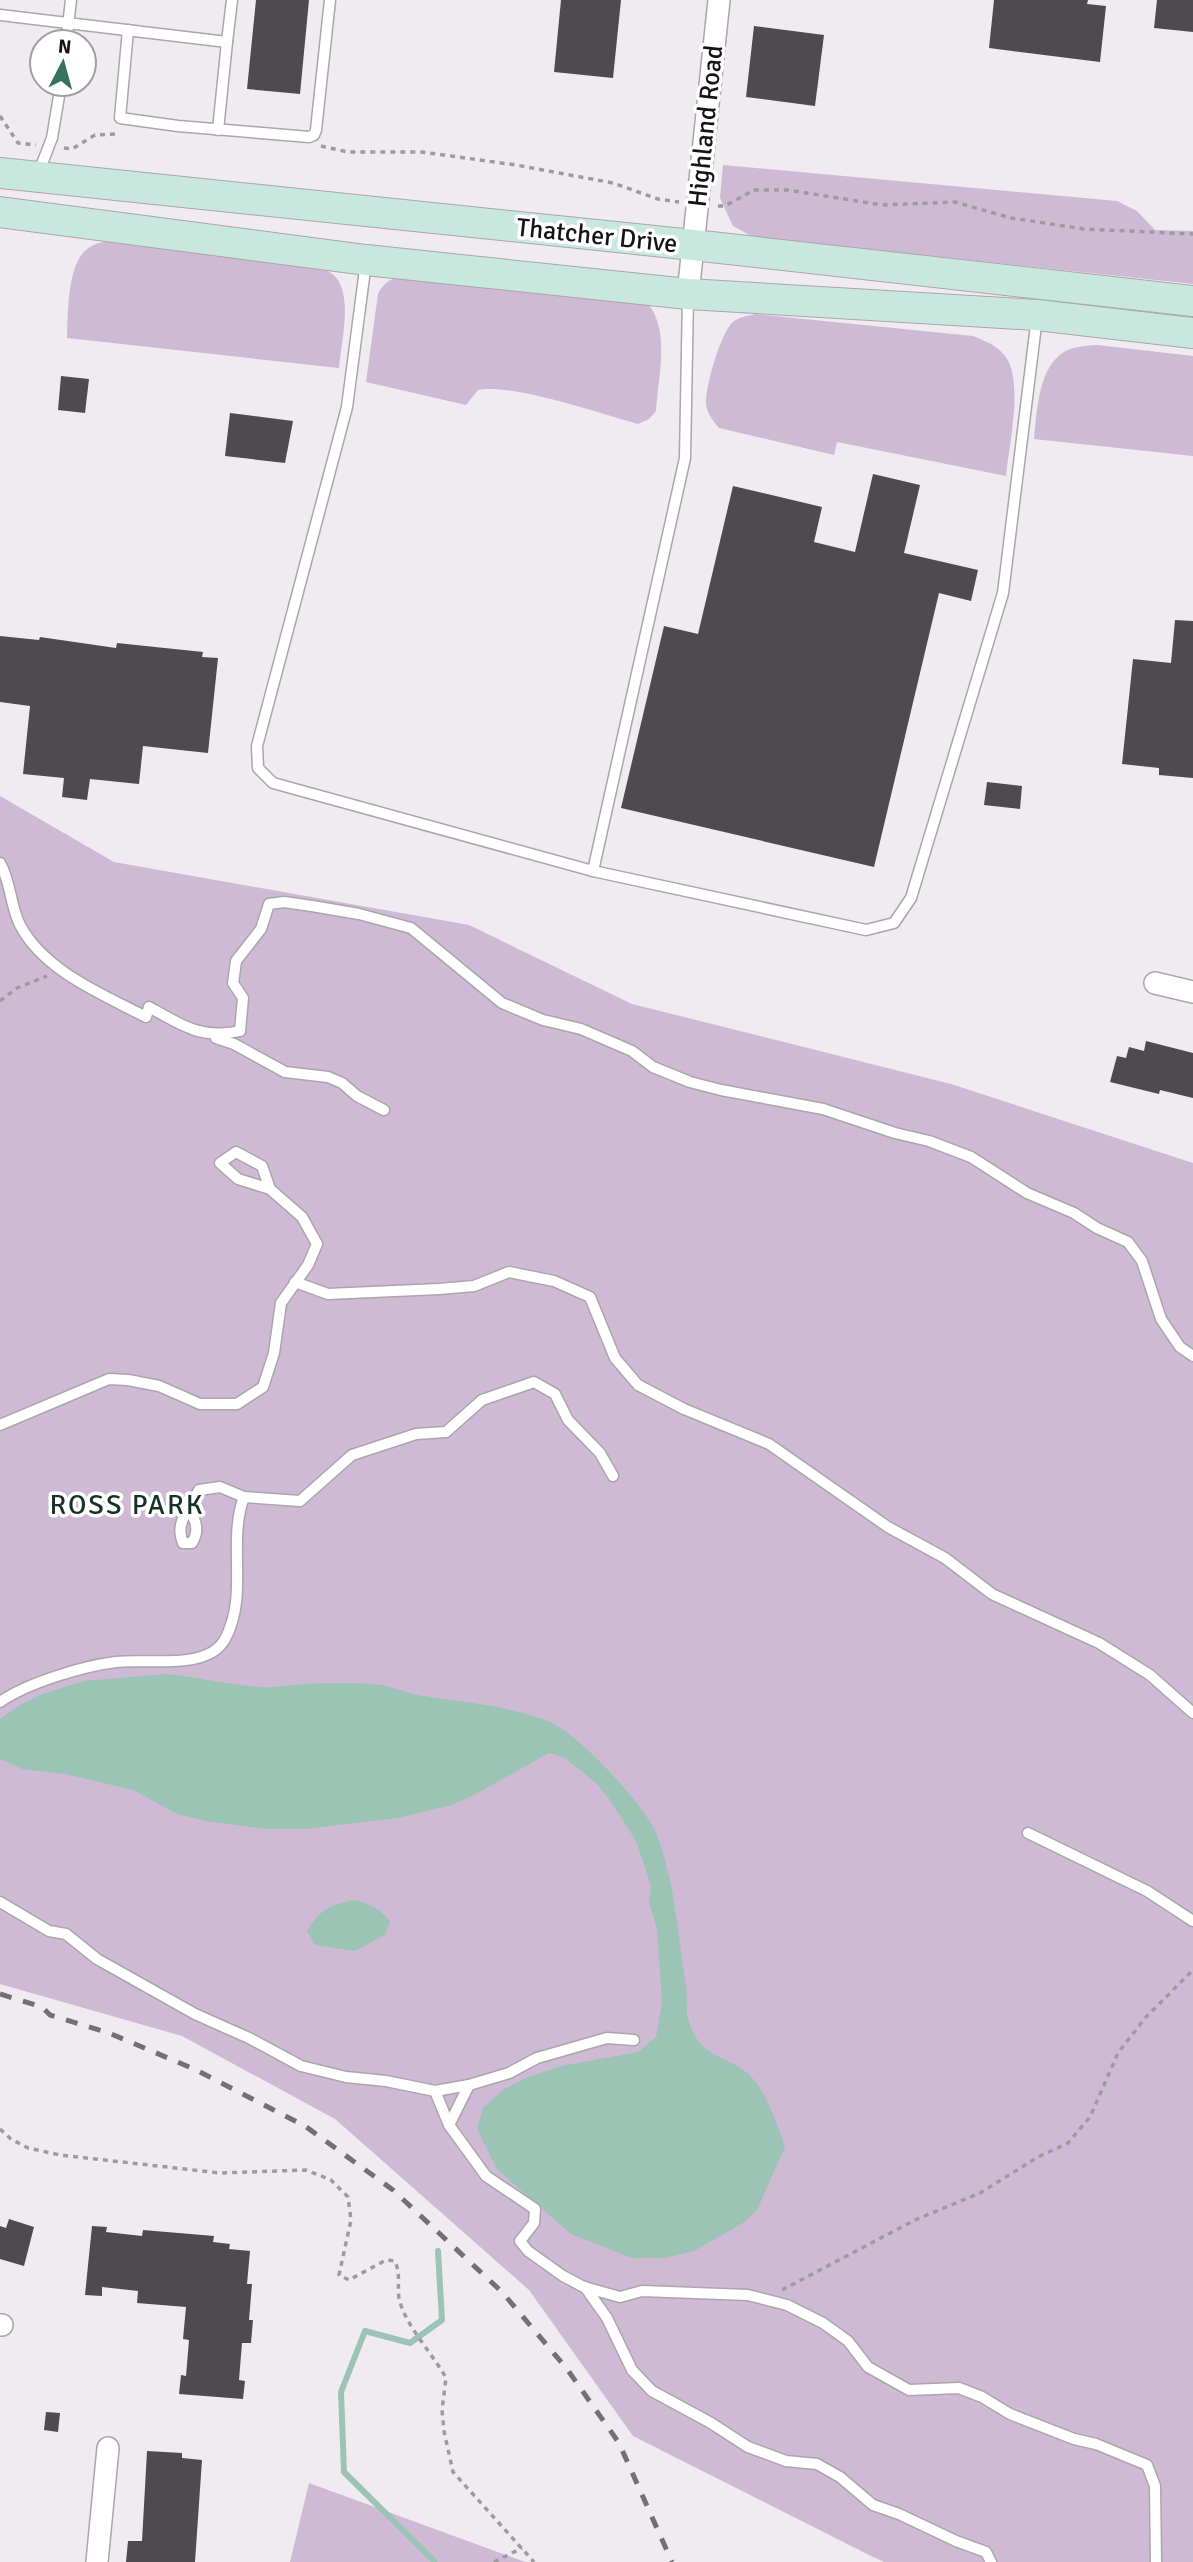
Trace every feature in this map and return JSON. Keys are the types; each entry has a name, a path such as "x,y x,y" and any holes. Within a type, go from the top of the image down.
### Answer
{"main road":[{"name":"Thatcher Drive","path":"0,173 693,245 1193,301"},
{"name":"Thatcher Drive","path":"0,212 366,260 688,293 1037,315 1193,333"}],"street":[{"name":"Highland Road","path":"688,293 719,0"},
{"path":"1155,983 1193,992"},
{"path":"97,2562 108,2448"}],"lane":[{"path":"68,28 71,0"},
{"path":"218,130 232,0"},
{"path":"128,30 118,114 120,118 218,130 309,137 314,135 330,0"},
{"path":"0,16 69,22 227,43"},
{"path":"37,176 50,146 59,98"},
{"path":"366,260 347,407 257,746 258,768 273,783 593,871 866,930 894,923 911,898 1003,593 1037,315"},
{"path":"593,871 685,458 688,293"},
{"path":"0,863 6,873 20,923 33,945 64,970 146,1017 149,1007 205,1034 234,1044 285,1072 328,1077 342,1083 357,1096 384,1110"},
{"path":"205,1034 240,1031 243,998 233,983 236,961 261,929 270,904 284,902 335,910 411,928 502,1003 543,1020 581,1029 632,1051 653,1067 690,1082 823,1109 895,1133 929,1141 971,1157 1027,1193 1074,1213 1097,1228 1128,1242 1142,1261 1161,1319 1180,1347 1193,1356"},
{"path":"0,1425 109,1379 159,1386 201,1404 237,1404 263,1387 274,1353 281,1303 308,1265 317,1244 302,1217 270,1189"},
{"path":"295,1282 328,1294 439,1289 474,1286 509,1272 554,1281 590,1297 615,1358 638,1385 684,1409 769,1444 888,1527 945,1558 992,1594 1099,1643 1150,1675 1193,1713"},
{"path":"189,1510 199,1490 220,1487 244,1497 300,1501 352,1455 416,1434 446,1432 482,1400 534,1382 555,1394 568,1420 600,1454 613,1476"},
{"path":"0,1702 14,1692 45,1681 114,1662 194,1660 215,1653 225,1639 236,1606 238,1514 244,1497"},
{"path":"1028,1833 1147,1891 1193,1921"},
{"path":"0,1902 49,1931 66,1934 97,1959 195,2014 249,2038 301,2066 346,2077 386,2081 435,2091 469,2085 509,2073 537,2058 607,2038 634,2040"},
{"path":"449,2125 469,2085"},
{"path":"435,2091 449,2125 486,2176 535,2209 534,2223 520,2241 545,2265 584,2287 620,2297 642,2291 748,2295 787,2305 823,2323 848,2341 868,2367 909,2390 960,2388 982,2397 1010,2414 1147,2465 1155,2486 1156,2562"},
{"path":"584,2287 607,2318 632,2370 652,2391 748,2447 786,2461 817,2464 840,2477 873,2505 908,2518 956,2542 986,2552 992,2562"}],"path":[{"path":"0,116 18,143 72,149 95,135 123,133"},
{"path":"313,145 348,152 422,152 516,165 613,183 657,199 696,204 725,206 754,190 788,190 882,205 955,202 1011,218 1084,229 1193,234"},
{"path":"0,1001 17,988 64,970"},
{"path":"765,2299 915,2220 980,2193 1038,2157 1068,2143 1090,2117 1118,2053 1146,2017 1193,1970"},
{"path":"0,2129 28,2148 60,2155 220,2173 306,2170 331,2180 348,2197 351,2221 339,2275 349,2280 386,2260 395,2260 400,2273 399,2298 411,2325 446,2378 442,2410 453,2472 534,2562"},
{"path":"494,2562 522,2549"}],"shaded area":[{"path":"723,165 1117,201 1137,211 1155,230 1193,231 1193,284 753,237 733,226 720,198"},
{"path":"113,240 315,267 329,272 338,281 345,303 339,368 67,338 70,290 80,256 96,244"},
{"path":"408,274 649,305 655,316 661,342 656,411 649,419 638,424 512,391 478,390 466,405 366,382 378,294 394,278"},
{"path":"755,314 973,336 995,346 1011,367 1014,381 1014,414 1006,476 837,442 834,455 719,428 709,414 706,404 715,360 724,336 734,321"},
{"path":"1097,345 1193,356 1193,456 1034,439 1040,391 1055,359 1068,350"},
{"path":"0,796 114,862 469,925 632,1004 951,1084 1193,1163 1193,2562 884,2562 871,2556 633,2436 529,2290 335,2119 182,2036 0,1984"},
{"path":"166,1674 265,1687 325,1683 382,1685 418,1695 516,1711 548,1721 576,1739 625,1789 657,1835 672,1890 686,1985 688,2018 695,2035 710,2052 737,2066 754,2080 768,2103 779,2130 785,2147 757,2210 743,2223 694,2251 665,2258 632,2258 571,2234 497,2169 477,2129 483,2108 504,2089 528,2077 561,2066 638,2052 656,2037 662,2002 657,1930 649,1902 651,1886 636,1841 596,1783 565,1758 549,1753 452,1805 398,1818 305,1829 266,1829 177,1814 133,1790 65,1774 22,1769 0,1759 0,1719 20,1705 42,1694 84,1681"},
{"path":"356,1900 375,1908 387,1918 390,1922 385,1935 355,1951 315,1945 307,1931 316,1918 333,1906"},
{"path":"309,2483 525,2562 290,2562"}],"building":[{"path":"256,0 309,0 300,94 247,89"},
{"path":"561,0 621,0 613,78 554,72"},
{"path":"994,0 1088,0 1087,4 1106,6 1100,62 989,48"},
{"path":"1157,0 1193,0 1193,32 1154,28"},
{"path":"754,26 824,35 815,106 746,97"},
{"path":"61,376 89,379 85,413 58,410"},
{"path":"230,413 293,421 285,463 225,456"},
{"path":"873,474 920,485 904,553 978,570 971,601 939,593 874,867 621,808 664,626 698,634 733,486 822,507 814,542 855,552"},
{"path":"1175,620 1193,621 1193,778 1159,775 1159,768 1122,764 1133,659 1171,663"},
{"path":"0,636 39,640 40,637 116,648 117,643 203,652 202,657 218,658 208,753 143,746 139,784 90,779 87,800 62,797 64,778 23,774 30,706 0,702"},
{"path":"987,782 1022,786 1020,809 984,805"},
{"path":"1146,1041 1193,1053 1193,1098 1160,1090 1159,1094 1110,1082 1117,1056 1126,1058 1129,1047 1144,1051"},
{"path":"9,2219 34,2227 24,2266 0,2259 0,2226 6,2228"},
{"path":"92,2226 107,2227 106,2232 142,2236 143,2230 214,2236 213,2242 230,2244 229,2249 250,2251 247,2284 252,2284 249,2320 253,2320 251,2343 242,2343 239,2380 245,2381 243,2399 179,2394 181,2375 186,2376 189,2340 183,2339 186,2307 137,2303 138,2291 102,2287 102,2296 85,2295"},
{"path":"46,2412 60,2413 58,2432 44,2430"},
{"path":"147,2451 182,2453 182,2458 202,2460 195,2562 126,2562 128,2541 142,2541"}],"waterway":[{"path":"434,2561 344,2472 341,2392 365,2331 410,2343 442,2320 438,2251"}],"railway":[{"path":"0,1994 42,2007 50,2015 109,2033 194,2069 305,2126 393,2190 502,2292 567,2369 619,2443 672,2562"}],"district":[{"name":"ROSS PARK","path":"127,1504"}]}
